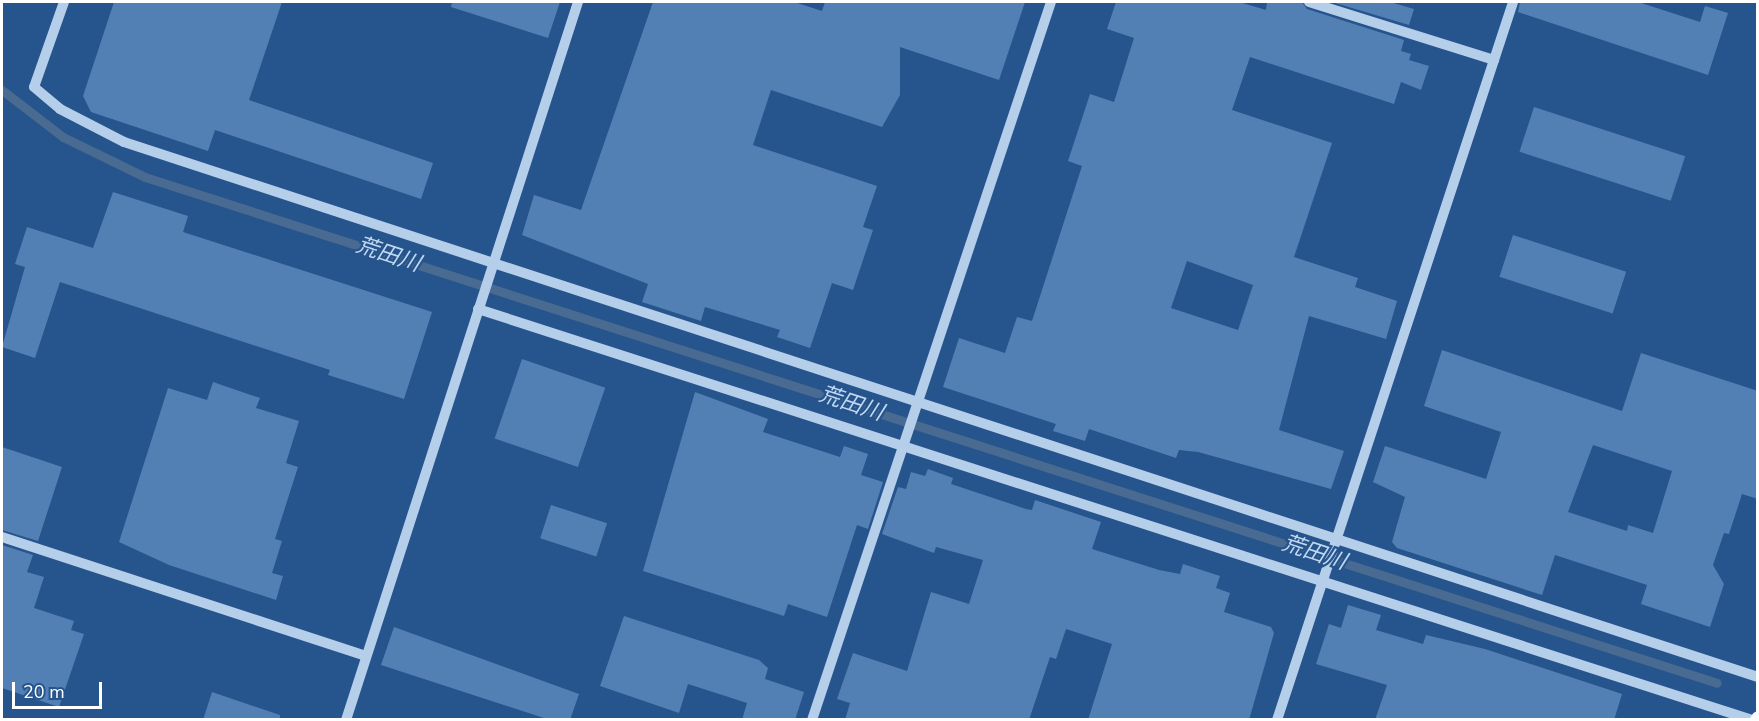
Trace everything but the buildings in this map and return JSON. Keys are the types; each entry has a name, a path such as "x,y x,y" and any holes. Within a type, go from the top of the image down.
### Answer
{"street":[{"path":"64,2 34,87 60,110 124,142 491,267 916,407 1758,677"},
{"path":"346,720 578,2"},
{"path":"812,720 1051,2"},
{"path":"1309,2 1494,60"},
{"path":"1277,720 1513,2"},
{"path":"480,304 1752,720"},
{"path":"2,537 366,656"}],"waterway":[{"name":"荒田川","path":"2,90 63,137 145,177 1717,683"}]}
